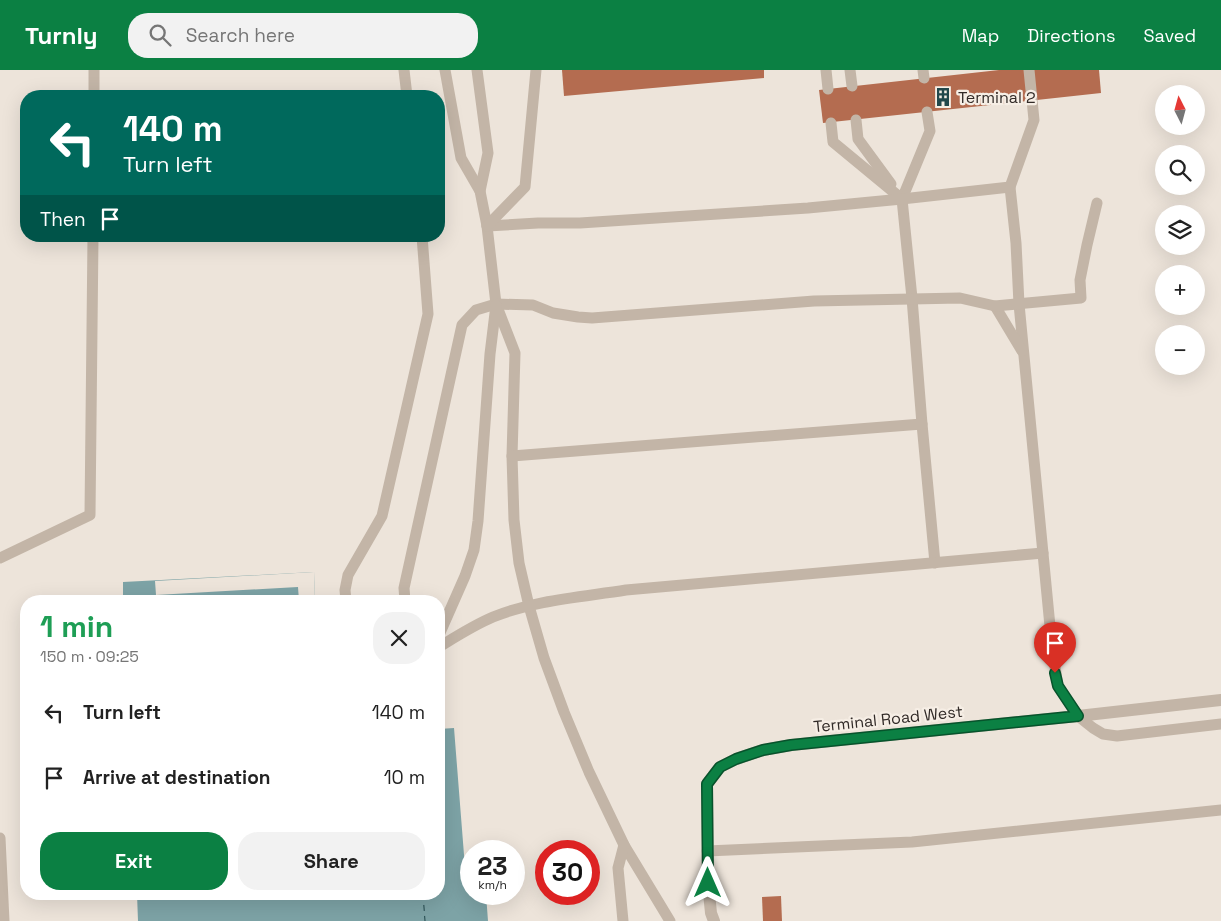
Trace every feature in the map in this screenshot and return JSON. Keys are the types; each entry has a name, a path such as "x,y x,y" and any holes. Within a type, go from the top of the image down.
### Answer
{"street":[{"name":"Terminal Road West","path":"714,921 711,913 708,883 707,784 720,767 736,759 763,750 791,745 1221,700"}],"lane":[{"path":"94,70 94,90"},
{"path":"404,70 406,90"},
{"path":"445,70 461,158 480,191 487,226 496,304 490,354 478,521 474,550 445,621"},
{"path":"477,70 488,153 480,191"},
{"path":"487,226 525,187 536,70"},
{"path":"826,70 828,89"},
{"path":"850,70 852,86"},
{"path":"1029,70 1034,120 1010,187 1016,243 1019,304 1052,647 1058,686 1078,716 1104,734 1117,736 1221,724"},
{"path":"927,112 930,131 902,200 935,563"},
{"path":"856,120 858,139 902,200"},
{"path":"831,122 833,142 902,200"},
{"path":"487,226 590,222 808,208 902,200 1010,187"},
{"path":"405,595 404,588 462,325 476,310 496,304 533,305 553,313 592,318 814,301 960,298 995,306 1081,298 1080,280 1086,244 1097,203"},
{"path":"0,558 90,515 93,242"},
{"path":"346,595 348,575 382,516 428,314 422,242"},
{"path":"496,304 515,353 512,456 514,520 529,606 544,658 589,772 624,845 670,921"},
{"path":"995,306 1024,355"},
{"path":"512,456 922,424"},
{"path":"445,643 471,627 494,617 529,606 626,590 1043,553"},
{"path":"707,851 912,842 1221,810"},
{"path":"0,838 4,921"},
{"path":"623,921 618,868 624,845"}],"water":[{"path":"314,572 315,595 123,595 123,582"},
{"path":"454,728 463,840 460,840 460,905 487,905 488,921 138,921 137,900 445,900 445,729"}],"pier":[{"path":"314,572 315,595 299,595 298,587 156,595 155,581"}],"building":[{"path":"562,70 764,70 764,78 564,96"},
{"name":"Terminal 2","path":"999,70 1099,70 1101,93 823,123 819,90"},
{"path":"781,896 782,921 763,921 762,897"}],"ferry route":[{"path":"423,900 425,921"}],"place":[{"name":"Terminal 2","path":"943,97"}],"route":[{"path":"708,883 707,784 720,767 736,759 763,750 791,745 1078,716 1058,686 1055,673"}]}
